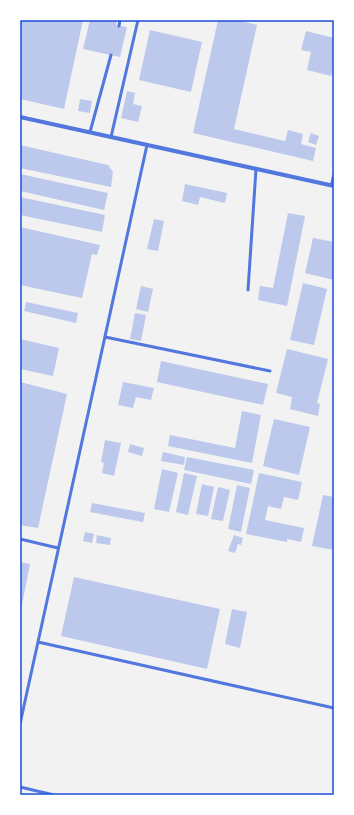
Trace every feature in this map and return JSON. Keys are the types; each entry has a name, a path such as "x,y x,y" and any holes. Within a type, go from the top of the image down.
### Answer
{"street":[{"path":"20,117 333,186 334,176"}],"lane":[{"path":"119,26 120,20"},
{"path":"111,137 138,20"},
{"path":"90,132 111,55"},
{"path":"20,724 146,145"},
{"path":"248,290 256,169"},
{"path":"104,337 270,371"},
{"path":"20,539 58,548"},
{"path":"38,642 334,708"},
{"path":"20,787 54,795"}],"building":[{"path":"20,20 83,20 64,109 20,99"},
{"path":"90,20 117,20 116,25 127,27 120,57 83,49"},
{"path":"218,20 237,20 257,25 234,129 285,141 288,130 303,134 301,144 316,148 313,161 193,133"},
{"path":"150,30 202,42 191,92 139,80"},
{"path":"306,31 334,38 334,65 331,76 307,70 311,52 301,50"},
{"path":"127,91 135,93 133,104 142,106 138,122 121,118"},
{"path":"80,99 92,101 90,113 78,111"},
{"path":"311,133 319,136 316,145 308,142"},
{"path":"20,145 108,165 113,172 111,187 20,168"},
{"path":"20,174 108,193 104,210 20,191"},
{"path":"185,184 227,193 225,203 200,197 198,205 182,201"},
{"path":"20,197 105,215 102,232 20,215"},
{"path":"288,213 305,216 287,306 258,300 260,286 273,288"},
{"path":"154,219 164,221 158,251 147,249"},
{"path":"20,227 100,245 97,255 92,254 82,298 20,285"},
{"path":"313,238 334,242 334,280 305,273"},
{"path":"303,283 327,289 314,345 290,340"},
{"path":"141,286 153,289 148,312 136,309"},
{"path":"26,302 78,313 76,323 24,311"},
{"path":"135,313 146,315 141,341 130,339"},
{"path":"20,339 59,348 53,376 20,369"},
{"path":"287,349 328,359 317,403 320,404 318,416 290,409 292,397 276,393"},
{"path":"161,361 268,384 263,405 157,382"},
{"path":"20,382 67,394 38,528 20,525"},
{"path":"123,382 154,388 151,400 136,397 133,408 118,405"},
{"path":"242,411 261,415 252,463 168,446 170,435 235,448"},
{"path":"274,419 310,427 299,475 263,466"},
{"path":"105,440 121,443 114,476 102,473 104,463 101,462"},
{"path":"130,444 144,448 142,456 128,452"},
{"path":"163,452 185,457 184,465 161,461"},
{"path":"187,457 254,470 251,484 184,470"},
{"path":"162,469 178,473 169,512 154,509"},
{"path":"184,473 197,476 188,515 176,512"},
{"path":"259,473 302,482 298,500 284,497 281,509 268,506 265,520 304,528 301,542 287,539 287,542 246,534"},
{"path":"202,484 214,487 208,516 196,514"},
{"path":"237,485 250,488 241,532 228,529"},
{"path":"218,487 230,490 223,521 211,519"},
{"path":"323,495 334,497 334,550 312,546"},
{"path":"92,503 145,513 143,522 90,512"},
{"path":"85,532 94,534 92,543 83,541"},
{"path":"97,535 111,538 110,545 96,543"},
{"path":"234,535 243,538 241,545 238,544 235,553 228,551"},
{"path":"20,562 30,564 21,610 20,610"},
{"path":"74,577 220,609 207,669 61,636"},
{"path":"232,609 247,612 240,648 225,644"}]}
